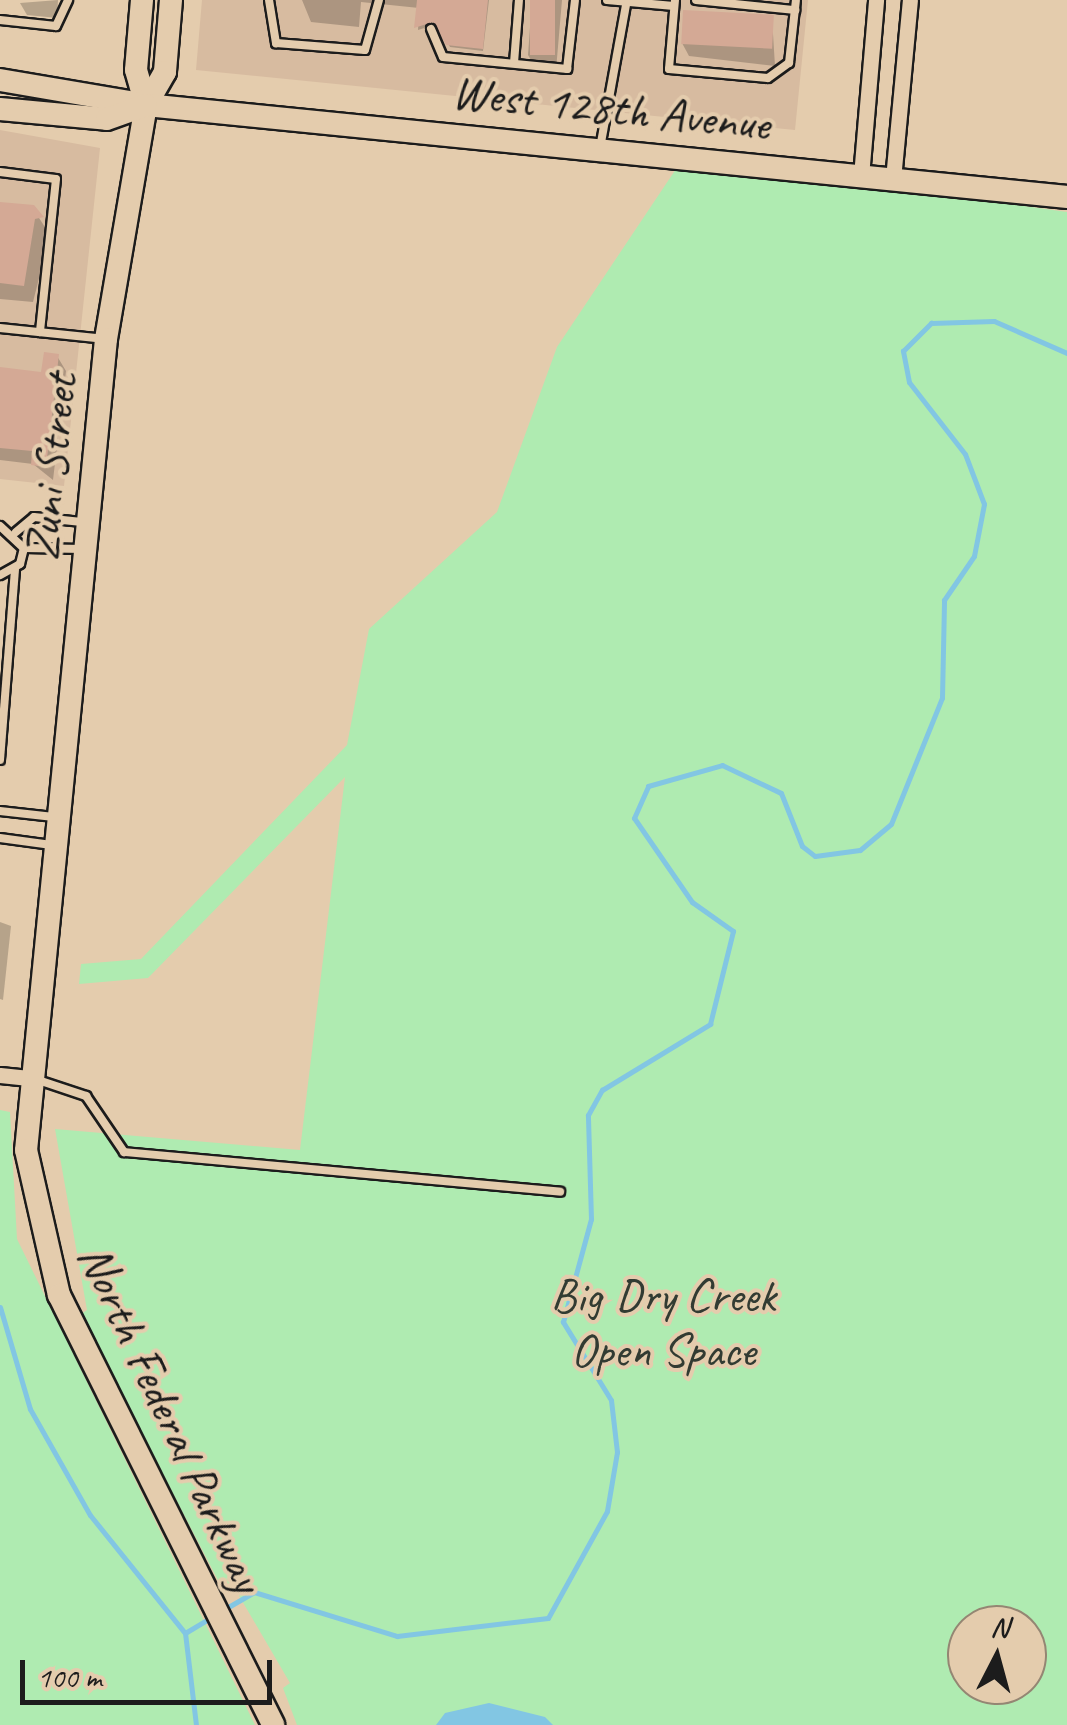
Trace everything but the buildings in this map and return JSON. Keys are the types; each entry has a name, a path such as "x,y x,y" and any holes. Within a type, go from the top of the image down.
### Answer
{"main road":[{"name":"Zuni Street","path":"142,0 136,70 146,105"},
{"name":"Zuni Street","path":"28,1078 106,339 146,105 165,72 171,0"},
{"name":"West 128th Avenue","path":"0,80 146,105 1067,197"},
{"path":"0,109 106,119 146,105"},
{"name":"North Federal Parkway","path":"28,1078 26,1150 44,1254 268,1716"}],"street":[{"path":"861,176 876,0"},
{"path":"893,179 910,0"},
{"path":"0,1075 28,1078"}],"lane":[{"path":"0,20 56,26 68,0"},
{"path":"269,0 276,42 365,50 379,0"},
{"path":"514,63 519,0"},
{"path":"430,30 443,57 567,69 574,0"},
{"path":"607,0 674,3 669,69 768,78 789,64 796,5 696,0"},
{"path":"600,150 626,1"},
{"path":"0,172 56,179 40,332"},
{"path":"0,328 106,339"},
{"path":"16,532 34,517 87,522"},
{"path":"0,526 16,532 24,548"},
{"path":"24,548 86,549"},
{"path":"0,760 14,570 24,548"},
{"path":"0,575 14,570"},
{"path":"0,811 54,818"},
{"path":"0,838 52,845"},
{"path":"28,1078 86,1096 124,1152 560,1192"}],"shaded area":[{"path":"202,0 808,0 795,130 196,70"},
{"path":"0,130 100,148 64,486 0,479"}],"green space":[{"name":"Big Dry Creek Open Space","path":"684,157 1067,212 1067,1725 297,1725 283,1688 290,1683 231,1582 222,1588 80,1315 87,1310 55,1129 300,1150 345,777 148,978 79,984 81,964 141,959 347,745 369,629 497,512 557,347"},
{"path":"0,1110 10,1112 17,1239 255,1725 0,1725"}],"water":[{"path":"489,1703 545,1717 553,1725 436,1725 445,1713"}],"waterway":[{"path":"223,1610 254,1592 397,1636 548,1618 607,1511 617,1452 611,1400 563,1322 591,1219 588,1115 602,1090 710,1024 733,931 692,902 634,818 648,786 722,765 781,793 802,846 815,856 860,850 891,824 942,698 944,600 974,556 984,504 965,454 909,382 903,351 931,323 994,321 1067,353"},
{"path":"0,1307 30,1409 90,1515 185,1633"},
{"path":"196,1725 185,1633 210,1618"}]}
